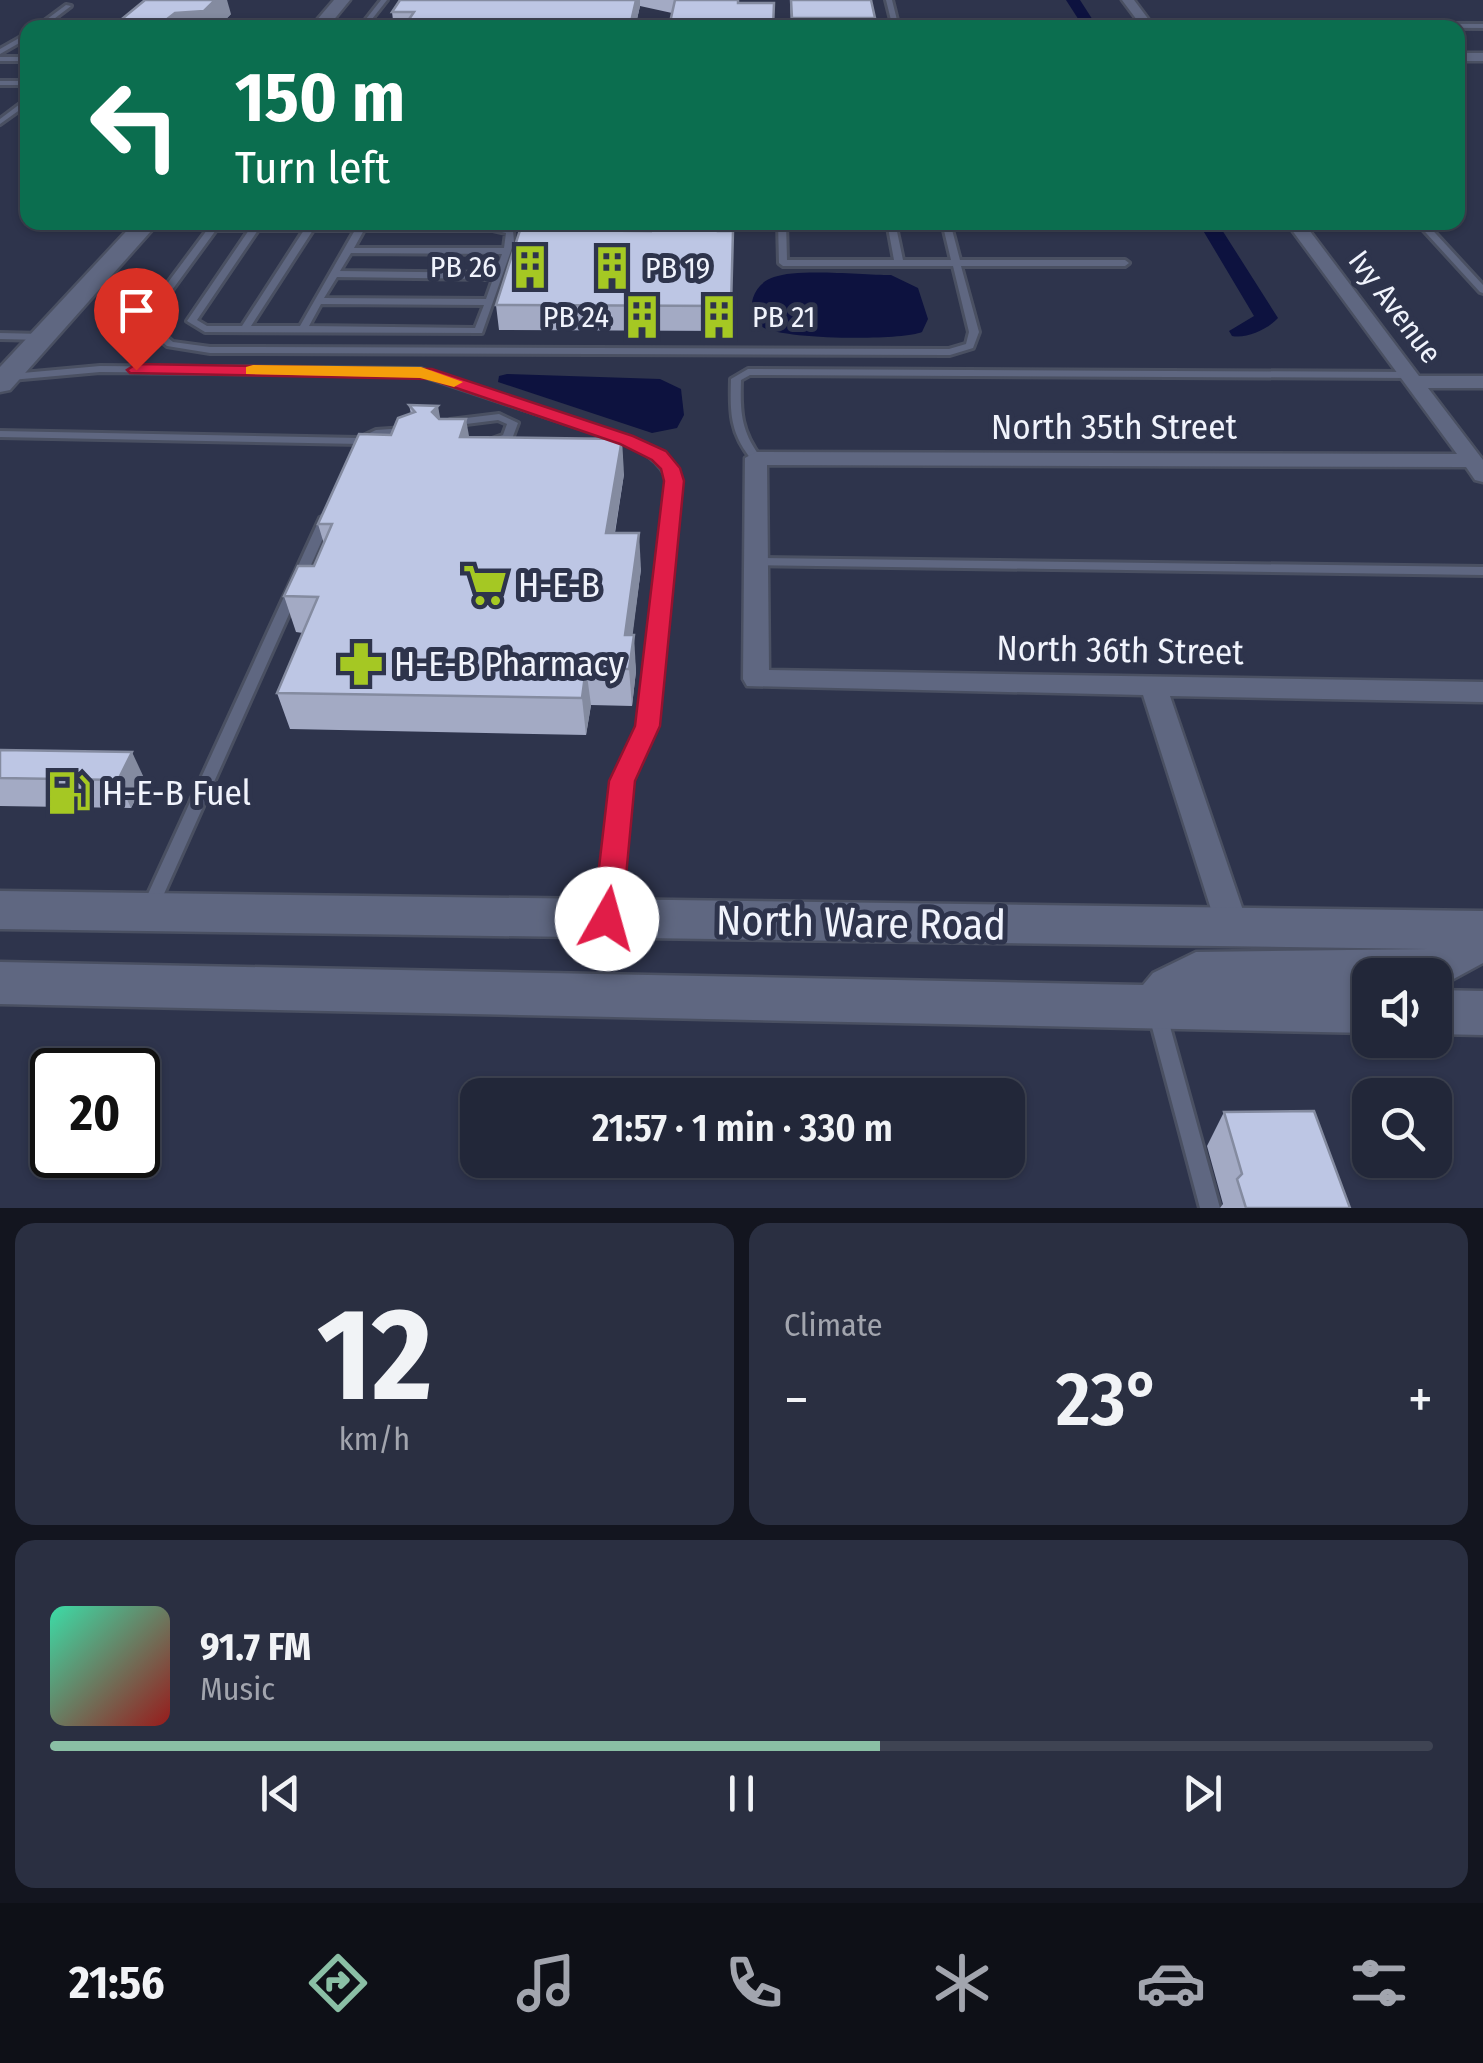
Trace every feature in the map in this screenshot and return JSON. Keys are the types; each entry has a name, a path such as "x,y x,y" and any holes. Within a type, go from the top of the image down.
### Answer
{"main road":[{"path":"325,20 342,0"},
{"path":"2,380 141,230"},
{"name":"North Ware Road","path":"0,910 1483,930"},
{"path":"1155,1005 1170,988 1196,973 1434,969 1483,939"},
{"name":"North Ware Road","path":"0,983 1352,1010"},
{"path":"1452,1012 1483,1012"}],"street":[{"path":"1128,0 1143,20"},
{"name":"Ivy Avenue","path":"1300,230 1478,468"},
{"path":"1411,378 1483,382"},
{"path":"756,458 756,562"},
{"name":"North 35th Street","path":"756,458 1478,468"},
{"name":"North 36th Street","path":"756,562 756,680 1483,692"},
{"path":"1153,684 1233,928"}],"lane":[{"path":"368,20 384,0"},
{"path":"49,20 68,6"},
{"path":"0,122 20,106"},
{"path":"212,230 151,312 149,327 170,344 210,350 950,352 970,346 974,332 948,230"},
{"path":"254,230 192,321 204,329 479,331"},
{"path":"245,329 308,230"},
{"path":"303,329 359,230"},
{"path":"471,351 506,252 510,236 505,230"},
{"path":"782,230 783,264 1125,263"},
{"path":"892,230 898,263"},
{"path":"1427,230 1483,290"},
{"path":"348,250 506,252"},
{"path":"334,274 498,276"},
{"path":"319,300 489,302"},
{"path":"0,336 43,336"},
{"path":"2,380 100,369 421,372 626,440 659,456 670,468 674,481 648,726 622,781 607,919"},
{"path":"756,458 740,441 736,429 736,380 748,372 1411,378"},
{"path":"440,425 486,417 513,423 508,437 474,444"},
{"path":"351,462 360,444 376,433 423,429"},
{"path":"0,434 393,446"},
{"path":"148,912 332,503"},
{"path":"756,562 1483,571"},
{"path":"1155,1005 1210,1208"}],"shaded area":[{"path":"814,272 891,275 918,288 928,319 922,332 867,338 791,334 761,326 753,313 756,291 774,277"},
{"path":"499,376 660,379 681,389 684,415 677,428 652,433 498,382"}],"building":[{"path":"145,0 215,0 204,11 175,13 166,20 121,20"},
{"path":"400,0 636,0 631,20 408,20 414,12 392,12"},
{"path":"675,0 774,3 773,20 671,20"},
{"path":"791,0 871,0 875,18 792,18"},
{"path":"520,230 733,231 731,306 496,305"},
{"name":"H-E-B","path":"409,405 438,406 432,412 439,419 466,419 460,437 622,439 606,533 639,533 625,635 634,635 629,669 586,668 582,698 277,693 318,597 284,596 298,566 314,566 332,524 318,524 359,434 391,435 398,418 415,412"},
{"path":"0,750 132,752 118,780 0,778"},
{"path":"1314,1111 1350,1208 1246,1208 1237,1179 1242,1174 1224,1112"}],"waterway":[{"path":"1073,0 1086,20"},
{"path":"1212,230 1267,318 1240,331"}],"slow traffic":[{"path":"253,371 421,372 454,382"}],"place":[{"name":"PB 26","path":"530,267"},
{"name":"PB 19","path":"612,268"},
{"name":"PB 24","path":"642,317"},
{"name":"PB 21","path":"719,317"},
{"name":"H-E-B","path":"485,585"},
{"name":"H-E-B Pharmacy","path":"361,664"},
{"name":"H-E-B Fuel","path":"69,793"}],"route":[{"path":"136,370 432,374 626,440 659,456 670,468 674,481 648,726 622,781 607,919"}]}
